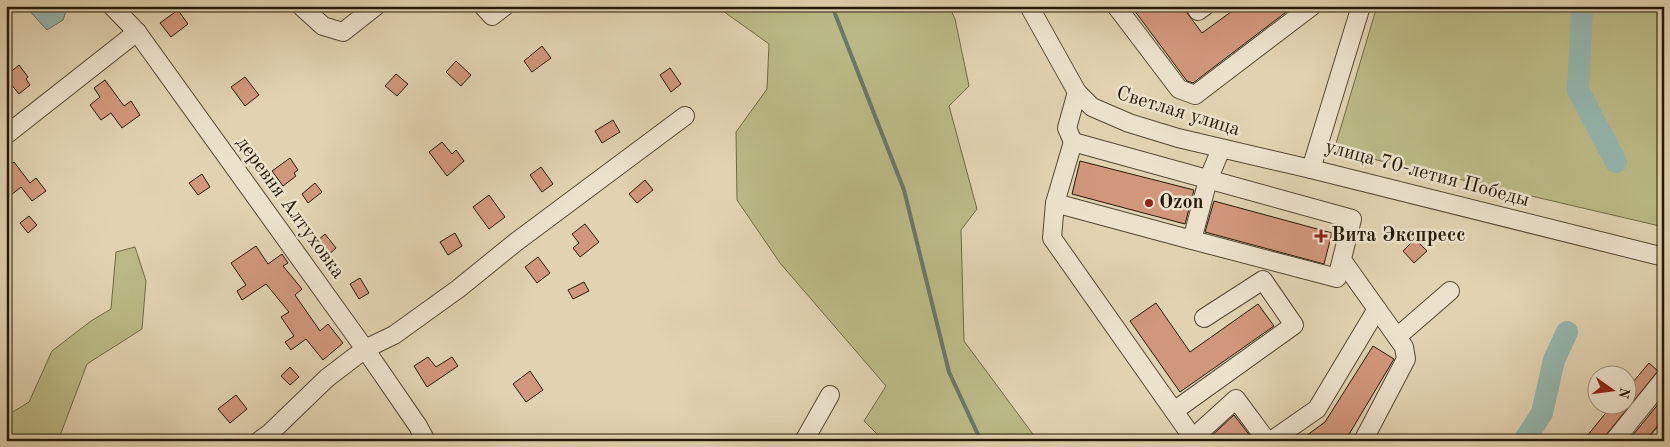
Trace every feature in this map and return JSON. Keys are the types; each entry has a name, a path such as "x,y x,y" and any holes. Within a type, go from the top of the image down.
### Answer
{"street":[{"name":"деревня Алтуховка","path":"112,6 137,32 365,349 418,426 426,441"},
{"path":"301,6 304,11 323,26 343,32 376,6"},
{"path":"483,6 492,16 505,6"},
{"name":"Светлая улица","path":"1029,6 1077,92 1092,106 1129,123 1178,138 1311,169"},
{"path":"1116,6 1179,89 1195,96 1312,6"},
{"path":"1195,6 1198,11 1205,6"},
{"name":"улица 70-летия Победы","path":"1359,8 1311,169 1664,257"},
{"path":"6,135 137,32"},
{"path":"1077,92 1067,128 1073,142 1055,203 1052,238 1194,439 1236,399 1269,441 1317,408 1377,309"},
{"path":"259,441 270,433 327,378 365,349 394,335 458,290 516,242 685,116"},
{"path":"1055,203 1337,278 1352,219 1073,142"},
{"path":"1192,240 1208,180 1221,149"},
{"path":"1342,260 1404,347 1406,359 1363,441"},
{"path":"1174,411 1294,325 1263,280 1204,318"},
{"path":"1397,337 1450,291"},
{"path":"1614,441 1664,380"},
{"path":"804,441 830,395"},
{"path":"1658,441 1664,434"}],"shaded area":[{"path":"716,6 949,6 955,19 969,86 949,106 977,209 961,230 964,341 1038,441 884,441 864,421 886,386 780,263 737,200 736,132 767,89 769,44"},
{"path":"1377,6 1664,6 1664,227 1334,150"},
{"path":"135,247 146,281 142,329 87,364 58,441 6,441 6,416 29,402 52,351 91,321 111,309 116,252"}],"water":[{"path":"25,6 68,6 63,20 47,30"}],"building":[{"path":"1131,6 1182,6 1202,33 1239,6 1294,6 1193,83 1187,81"},
{"path":"178,10 188,24 171,37 160,23"},
{"path":"542,46 551,58 532,72 524,61"},
{"path":"456,61 471,75 461,86 446,72"},
{"path":"19,65 28,77 26,79 30,85 19,94 6,76"},
{"path":"670,68 681,84 671,92 660,75"},
{"path":"396,74 408,84 397,96 385,86"},
{"path":"245,77 259,95 245,106 231,87"},
{"path":"105,80 124,106 131,101 140,115 122,128 111,113 101,120 90,105 100,97 94,88"},
{"path":"613,120 620,132 602,143 595,131"},
{"path":"442,142 452,154 456,150 464,161 447,176 429,152"},
{"path":"290,158 298,170 294,173 296,176 283,186 272,171"},
{"path":"1080,161 1194,190 1185,224 1072,194"},
{"path":"14,162 30,183 36,178 46,191 32,201 21,187 6,199 6,168"},
{"path":"541,167 553,184 542,192 530,175"},
{"path":"202,174 210,187 198,195 189,183"},
{"path":"645,180 653,190 637,203 629,194"},
{"path":"315,183 322,192 308,203 302,194"},
{"path":"489,195 505,217 489,229 473,207"},
{"path":"1214,201 1332,233 1324,264 1205,232"},
{"path":"29,216 37,225 28,233 20,223"},
{"path":"585,224 599,242 580,257 573,248 579,243 572,234"},
{"path":"455,233 462,246 448,255 440,242"},
{"path":"325,234 336,248 327,256 316,242"},
{"path":"1415,239 1427,251 1414,263 1403,251"},
{"path":"256,246 268,264 282,254 288,263 283,266 302,289 295,295 320,331 328,324 343,343 323,360 306,339 291,350 285,342 294,336 281,317 289,312 266,284 242,300 237,291 246,285 231,263"},
{"path":"538,257 550,273 537,283 525,267"},
{"path":"360,278 369,293 359,299 350,284"},
{"path":"584,282 589,291 573,299 568,290"},
{"path":"1156,303 1190,352 1258,304 1274,326 1180,392 1130,321"},
{"path":"1373,346 1394,359 1345,441 1299,441 1325,422"},
{"path":"428,357 436,367 452,357 458,366 427,387 414,366"},
{"path":"1649,363 1658,371 1638,396 1638,376"},
{"path":"290,367 299,377 290,385 281,376"},
{"path":"530,371 543,390 526,402 513,384"},
{"path":"236,395 247,409 230,423 218,409"},
{"path":"1664,397 1664,418 1645,441 1628,441"},
{"path":"1605,414 1623,414 1601,441 1583,441"},
{"path":"1234,415 1254,441 1206,441"}],"waterway":[{"path":"832,6 904,190 949,372 981,441"},
{"path":"1582,6 1578,90 1616,162"},
{"path":"1524,441 1542,413 1554,360 1567,332"}],"place":[{"name":"Ozon","path":"1149,203"},
{"name":"Вита Экспресс","path":"1321,236"}]}
